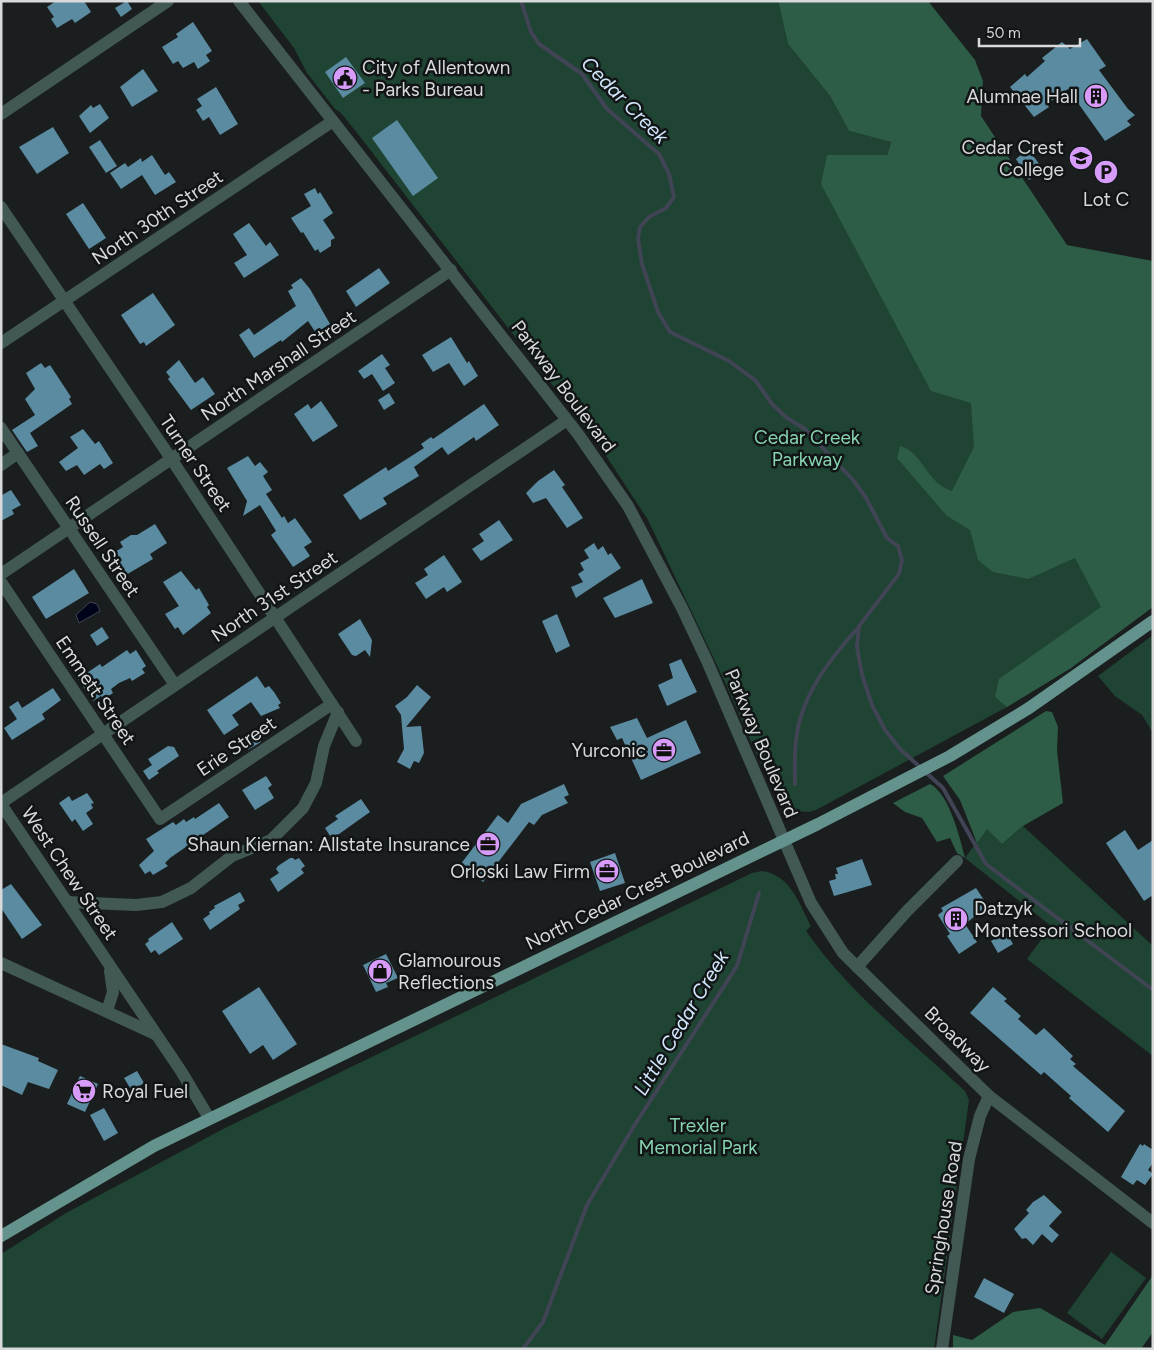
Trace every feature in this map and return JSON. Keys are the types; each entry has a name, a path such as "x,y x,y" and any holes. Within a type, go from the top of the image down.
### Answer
{"main road":[{"name":"North Cedar Crest Boulevard","path":"1,1236 154,1146 209,1118 892,787 950,756 1029,708 1153,621"}],"street":[{"path":"1,114 168,1"},
{"name":"Parkway Boulevard","path":"240,1 567,420 599,462 628,506 708,661 784,841"},
{"name":"North 30th Street","path":"1,344 333,121"},
{"name":"Turner Street","path":"1,207 172,460 356,741"},
{"name":"North Marshall Street","path":"1,574 451,270"},
{"name":"North 31st Street","path":"1,804 567,420"},
{"name":"Russell Street","path":"1,428 176,685"},
{"path":"1,465 18,454"},
{"name":"Emmett Street","path":"1,582 160,819"},
{"path":"67,902 136,905 162,902 191,888 232,856 271,840 303,808 316,783 335,708"},
{"name":"Erie Street","path":"160,819 335,708"},
{"name":"West Chew Street","path":"1,804 156,1034 209,1118"},
{"name":"Broadway","path":"784,841 811,903 843,953 857,968 990,1096 1153,1223"},
{"path":"857,968 907,912 957,861"},
{"path":"1,963 156,1034"},
{"name":"West Chew Street","path":"107,1011 114,992 108,964"},
{"name":"Springhouse Road","path":"942,1349 970,1159 980,1116 990,1096"}],"green space":[{"name":"Cedar Creek Parkway","path":"258,1 778,1 788,44 830,96 849,131 891,142 887,155 860,156 1078,546 1114,601 1071,668 1007,707 816,810 809,812 797,811 779,799 648,520 599,445 354,129 341,113 335,109 307,73 294,48"},
{"path":"778,1 928,1 975,60 983,81 981,116 1067,245 1153,261 1153,607 1071,668 1007,707 995,697 999,679 1101,607 1075,558 1028,579 993,572 978,560 970,530 947,516 897,458 900,446 908,450 915,455 936,482 952,491 974,447 971,403 931,391 821,184 827,155 887,155 891,142 849,131 830,96 788,44"},
{"path":"1153,635 1153,733 1142,715 1115,696 1098,676"},
{"path":"1046,711 1052,712 1058,727 1057,750 1063,803 1023,826 1002,844 987,829 977,843 960,800 943,776"},
{"path":"930,784 937,789 948,806 957,828 965,858 957,853 950,838 937,842 922,818 905,812 893,803"},
{"path":"1023,826 1153,946 1153,1056 1027,959 1051,926 965,858 987,828 1002,844"},
{"name":"Trexler Memorial Park","path":"762,871 780,878 787,884 798,900 811,926 806,931 841,975 881,1015 965,1091 969,1100 934,1349 1,1349 1,1254 66,1213 225,1128 752,873"},
{"path":"1111,1252 1146,1278 1102,1339 1067,1313"},
{"path":"1153,1275 1153,1332 1141,1349 953,1349 953,1335 972,1340 1013,1312 1040,1308 1105,1345"}],"water":[{"path":"90,602 97,604 100,611 79,623 76,615"}],"building":[{"path":"56,1 84,1 91,12 75,23 72,19 57,28 51,19 54,17 47,7"},
{"path":"127,1 132,9 121,17 115,8"},
{"path":"193,22 212,51 206,55 210,61 198,69 194,62 183,68 178,61 173,64 162,47 178,37 176,34"},
{"name":"Alumnae Hall","path":"1087,39 1106,66 1099,70 1128,109 1135,115 1127,121 1131,125 1105,141 1068,89 1047,104 1049,107 1034,117 1010,87 1025,74 1027,77 1045,61 1042,58 1062,42 1070,49"},
{"name":"City of Allentown - Parks Bureau","path":"346,57 365,83 343,98 325,72"},
{"path":"143,69 158,91 132,107 120,87"},
{"path":"216,87 238,124 220,135 209,117 203,121 196,110 202,106 197,99"},
{"path":"100,104 109,118 90,133 79,116 91,105 93,108"},
{"path":"397,120 438,178 413,196 372,138"},
{"path":"53,127 69,153 37,174 19,147"},
{"path":"100,140 117,166 106,173 89,147"},
{"path":"1028,149 1043,169 1029,180 1016,159"},
{"path":"152,155 165,175 169,172 176,182 155,195 142,175 121,189 110,173 125,163 128,167 141,158 142,162"},
{"path":"315,188 318,194 320,192 333,213 323,220 335,238 331,240 331,246 320,253 318,249 315,251 291,218 311,206 304,194"},
{"path":"83,203 106,238 89,249 66,214"},
{"path":"249,223 266,246 270,242 279,255 244,278 234,263 247,255 233,234"},
{"path":"379,268 390,283 356,307 346,291"},
{"path":"301,278 310,289 330,324 316,333 308,321 282,342 281,340 254,358 239,335 249,328 254,335 296,306 288,291 293,288 291,285"},
{"path":"153,293 175,325 146,346 144,342 140,344 121,315"},
{"path":"451,337 467,363 469,361 478,376 464,386 449,363 433,372 422,355"},
{"path":"382,354 390,365 385,368 395,383 383,391 372,374 364,379 358,371"},
{"path":"179,360 195,383 203,377 215,394 191,410 168,379 170,377 166,372"},
{"path":"41,363 45,368 50,365 71,397 69,399 72,404 30,433 38,446 27,452 12,430 35,415 25,399 35,389 26,373"},
{"path":"389,393 395,403 384,410 378,400"},
{"path":"321,401 338,426 313,442 294,414 308,404 311,409"},
{"path":"484,404 499,425 476,441 474,437 448,455 442,447 414,467 419,476 383,498 387,504 360,520 343,495 386,467 388,471 424,448 421,444 431,437 433,439"},
{"path":"83,429 95,444 99,441 113,463 104,469 100,464 84,475 77,465 66,471 59,462 78,448 70,437"},
{"path":"248,456 255,466 260,462 268,472 263,476 272,490 266,494 282,518 284,516 288,523 295,518 312,542 304,547 310,556 293,567 271,535 276,531 260,505 243,516 247,501 227,468"},
{"path":"554,470 565,485 562,487 583,518 567,528 546,498 533,503 526,493 538,481"},
{"path":"11,490 21,505 12,510 14,514 1,521 1,494"},
{"path":"499,520 513,540 481,561 472,549 484,541 479,534"},
{"path":"155,524 167,543 150,554 153,559 119,579 111,566 120,560 115,552 123,547 120,542 131,535 137,535"},
{"path":"594,543 598,550 603,546 608,555 611,553 621,568 576,598 571,587 583,582 578,574 584,570 580,563 589,558 584,550"},
{"path":"444,555 462,582 447,592 444,587 426,599 415,583 428,575 424,569"},
{"path":"74,569 89,593 46,619 32,597"},
{"path":"181,571 196,590 199,588 209,605 207,607 211,613 183,635 178,627 175,629 165,614 179,606 163,582"},
{"path":"642,579 653,603 615,618 603,598"},
{"path":"557,614 570,646 556,653 542,621"},
{"path":"360,619 372,640 370,657 365,650 356,656 352,655 338,634"},
{"path":"102,627 109,638 97,646 90,635"},
{"path":"127,650 130,654 136,650 146,666 142,669 145,673 132,681 130,678 119,683 111,689 113,693 104,699 101,696 93,701 78,679 100,664 102,667"},
{"path":"681,659 697,692 667,706 658,685 673,678 669,664"},
{"path":"257,676 265,688 269,686 274,692 281,703 278,705 280,708 261,716 251,702 232,715 239,725 224,735 207,710"},
{"path":"417,685 431,697 406,727 421,726 424,753 419,763 414,761 410,769 397,762 404,749 401,715 395,706 407,697"},
{"path":"53,688 61,700 42,714 45,719 12,740 4,728 17,719 9,707 18,701 22,708"},
{"name":"Yurconic","path":"637,718 647,738 686,720 701,753 641,780 622,738 617,740 610,727"},
{"path":"254,732 261,742 248,750 241,740"},
{"path":"168,746 174,747 179,756 157,771 159,773 149,780 143,771 152,765 148,759"},
{"path":"266,776 272,785 268,788 274,798 255,810 242,790"},
{"path":"564,784 569,795 564,797 568,803 542,815 534,825 529,822 483,882 460,865 498,815 508,823 521,804"},
{"path":"87,793 94,803 91,804 93,808 86,813 93,824 83,831 75,819 72,822 59,803 69,796 72,801"},
{"path":"361,799 370,812 332,839 325,828 338,819 335,816"},
{"path":"219,803 229,817 170,858 165,863 168,866 153,875 150,871 145,874 139,865 154,851 146,839 173,822 176,825 184,819 186,822 194,817 195,819"},
{"path":"1125,830 1138,850 1153,840 1153,895 1144,901 1106,843"},
{"name":"Orloski Law Firm","path":"615,853 625,883 600,891 590,862"},
{"path":"290,858 295,860 299,858 305,866 301,869 304,873 278,892 270,879 279,873 276,869 278,866"},
{"path":"862,859 872,885 834,896 829,881 836,879 835,874 838,874 836,868"},
{"path":"11,884 42,925 22,939 1,908 1,890"},
{"name":"Datzyk Montessori School","path":"976,888 988,906 965,924 977,942 959,954 947,936 950,934 938,915 943,911 941,908"},
{"path":"240,892 245,901 238,905 240,909 210,930 203,919 210,914 209,912 215,908 214,906"},
{"path":"172,922 183,939 159,955 155,950 151,953 145,944 149,941 148,939"},
{"path":"1006,932 1013,944 998,953 991,941"},
{"name":"Glamourous Reflections","path":"386,954 398,978 386,983 388,987 376,992 363,965"},
{"path":"259,987 297,1044 273,1060 263,1045 250,1054 222,1011"},
{"path":"993,987 1007,999 1004,1001 1021,1016 1018,1019 1036,1035 1044,1028 1073,1056 1070,1059 1076,1064 1073,1066 1125,1111 1108,1132 1069,1098 1071,1096 1044,1072 1041,1075 970,1013"},
{"path":"1,1044 39,1058 38,1061 58,1070 49,1089 28,1082 22,1095 1,1085"},
{"name":"Royal Fuel","path":"137,1071 144,1083 132,1091 124,1078"},
{"name":"Royal Fuel","path":"80,1076 98,1084 85,1112 67,1104"},
{"name":"Royal Fuel","path":"104,1108 118,1133 104,1141 90,1115"},
{"path":"1140,1144 1143,1146 1144,1144 1153,1150 1153,1163 1148,1170 1153,1174 1145,1185 1137,1180 1133,1185 1121,1177"},
{"path":"1044,1195 1062,1212 1049,1226 1059,1235 1052,1243 1042,1234 1033,1245 1026,1238 1022,1239 1014,1229 1029,1213 1026,1210 1033,1202"},
{"path":"984,1278 1014,1294 1004,1313 974,1297"}],"waterway":[{"name":"Cedar Creek","path":"521,1 531,32 539,44 582,74 607,109 659,154 669,174 674,197 666,208 649,217 640,227 638,238 642,264 658,312 670,332 729,361 756,381 772,404 787,418 805,429 854,481 866,498 887,538 898,546 902,560 899,574 859,626 857,647 862,675 872,705 885,730 900,749 943,788 986,864 1153,990"},
{"name":"Little Cedar Creek","path":"795,784 796,741 803,709 827,666 858,628"},
{"name":"Little Cedar Creek","path":"523,1349 543,1322 587,1205 634,1126 737,966 759,893"}],"place":[{"name":"City of Allentown - Parks Bureau","path":"345,78"},
{"name":"Alumnae Hall","path":"1096,96"},
{"name":"Cedar Crest College","path":"1081,158"},
{"name":"Lot C","path":"1106,172"},
{"name":"Yurconic","path":"664,750"},
{"name":"Shaun Kiernan: Allstate Insurance","path":"488,844"},
{"name":"Orloski Law Firm","path":"607,871"},
{"name":"Datzyk Montessori School","path":"956,919"},
{"name":"Glamourous Reflections","path":"380,971"},
{"name":"Royal Fuel","path":"84,1091"}]}
